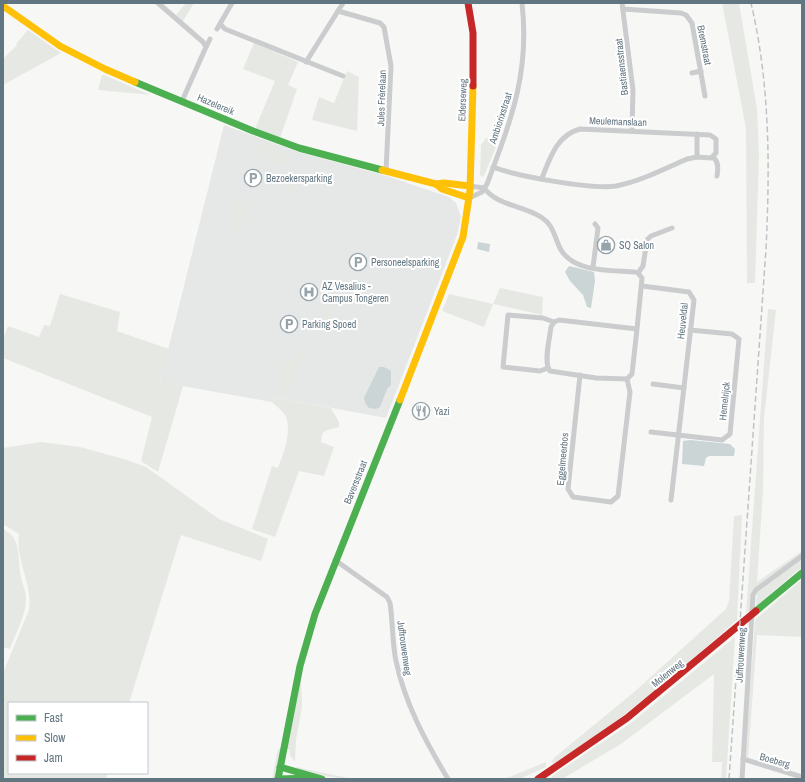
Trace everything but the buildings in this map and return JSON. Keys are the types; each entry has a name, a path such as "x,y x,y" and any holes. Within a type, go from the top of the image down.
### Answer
{"main road":[{"name":"Elderseweg","path":"468,3 474,36 469,198"},
{"name":"Hazelereik","path":"3,6 29,26 76,55 105,69 299,148 436,184 444,183 470,186"},
{"name":"Hazelereik","path":"436,184 442,189 469,198"},
{"name":"Baversstraat","path":"278,779 303,655 315,614 463,238 469,198"},
{"name":"Molenweg","path":"538,779 627,718 725,639 802,572"},
{"path":"280,767 320,779"},
{"path":"278,779 320,779"}],"street":[{"path":"158,3 203,42 206,47"},
{"path":"232,3 218,27 343,76"},
{"path":"306,62 343,3"},
{"name":"Ambiorixstraat","path":"484,188 514,112 519,91 525,32 522,3"},
{"name":"Bremstraat","path":"623,6 681,13 686,15 692,23 705,96"},
{"name":"Bastiaensstraat","path":"623,6 633,90 632,130"},
{"name":"Jules Frèrelaan","path":"338,11 367,18 380,23 384,27 391,66 386,171"},
{"path":"182,101 210,39"},
{"name":"Bremstraat","path":"692,73 701,71"},
{"name":"Meulemanslaan","path":"542,178 559,141 572,131 588,128 710,134 714,137 716,153 713,157 716,160 718,167 717,176"},
{"path":"697,134 697,157"},
{"path":"493,167 542,178 595,187 614,186 629,183 697,157 713,157"},
{"path":"470,186 484,188 491,197 498,201 534,213 545,220 554,231 564,253 575,263 638,274 642,278 632,374 627,379 596,378 554,373 548,368"},
{"path":"469,198 482,192 484,188"},
{"path":"593,267 598,228 595,224"},
{"path":"638,274 643,266 647,240 672,228"},
{"name":"Heuveldal","path":"642,286 684,290 692,294 694,300 671,500"},
{"path":"548,368 540,371 503,367 508,315 543,318 554,322 559,320 637,329"},
{"path":"548,368 551,327 554,322"},
{"name":"Hemelrijck","path":"651,432 722,440 729,436 740,344 738,337 732,334 690,330"},
{"name":"Eggelmeerbos","path":"580,375 568,490 573,498 611,502 618,496 630,392 627,379"},
{"path":"653,384 684,388"},
{"name":"Juffrouwenweg","path":"742,779 753,595 756,590 802,556"},
{"name":"Juffrouwenweg","path":"335,560 388,598 390,602 396,660 403,688 413,714 448,779"},
{"name":"Boeberg","path":"743,759 802,777"}],"shaded area":[{"path":"186,3 194,3 183,21 176,15"},
{"path":"722,3 739,3 757,109 759,155 755,283 747,283 746,128"},
{"path":"28,30 61,53 3,85 3,59 17,45 16,44"},
{"path":"254,43 298,62 288,85 297,89 280,138 255,129 275,81 243,69"},
{"path":"347,71 359,77 357,131 312,120 319,97 334,103"},
{"path":"102,75 104,75 151,95 98,90"},
{"name":"AZ Vesalius - Campus Tongeren","path":"224,125 298,152 387,176 449,197 456,203 461,217 457,235 386,418 273,397 272,402 160,382"},
{"path":"486,138 492,139 496,147 484,176 482,177 480,175 481,145"},
{"path":"263,142 287,154 288,157 284,166 252,153 250,156 248,155 250,150"},
{"path":"292,173 298,176 287,201 286,190"},
{"path":"234,201 250,207 247,213 261,219 246,223 237,237 225,212 229,214"},
{"path":"357,213 365,213 366,215 363,215 354,247 357,248 349,248 348,246 352,247 361,214"},
{"path":"478,242 490,244 489,252 477,249"},
{"path":"569,266 594,272 595,281 591,308 587,307 583,295 570,281 565,272"},
{"path":"343,270 350,272 351,274 347,273 338,306 342,307 334,307 333,305 337,305 346,273 342,272"},
{"path":"500,288 543,297 542,315 493,304"},
{"path":"60,294 120,312 117,331 169,349 160,381 183,386 158,472 141,461 152,417 3,358 3,339 8,326 39,337 44,325 50,326"},
{"path":"449,294 493,304 484,327 442,311"},
{"path":"320,307 332,310 329,323 321,314"},
{"path":"768,309 776,310 764,418 763,490 757,582 802,551 802,554 753,591 750,610 746,613"},
{"path":"302,350 305,351 288,391 293,392 292,394 289,395 277,392 275,389 280,389 281,370 277,370 277,365 282,366"},
{"path":"379,367 384,367 391,371 391,385 387,389 380,407 376,409 369,408 365,403 364,398"},
{"path":"273,397 331,408 339,422 339,427 325,431 322,434 321,442 334,447 324,476 299,471 275,537 252,529 272,466 278,468 288,435 285,415 272,402"},
{"path":"690,440 730,444 735,449 734,456 709,456 706,458 704,466 682,464 683,441"},
{"path":"41,442 80,447 127,460 146,467 219,519 268,539 261,561 181,535 129,702 8,702 8,774 108,774 106,779 3,779 3,673 29,610 30,600 27,581 19,553 19,534 3,524 3,448"},
{"path":"742,515 737,620 670,678 625,714 553,764 552,761 555,757 633,693 726,609 729,601 734,516"},
{"path":"3,529 9,532 13,537 18,548 21,575 26,599 24,612 10,649 3,647"},
{"path":"802,558 802,567 756,606 757,593"},
{"path":"802,579 802,637 757,635 748,759 745,755 755,620"},
{"path":"735,637 726,779 721,779 722,762 712,762 714,674 621,744 562,779 550,779 555,774 631,723"},
{"path":"301,677 302,707 296,740 295,762 290,755 289,749 287,749"},
{"path":"278,749 281,749 275,779 272,779"},
{"path":"546,762 546,767 520,779 504,779"},
{"path":"296,767 353,779 324,776"}],"railway":[{"path":"729,779 766,249 768,187 765,95 762,64 751,3"}],"traffic: fast":[{"path":"135,82 253,131 299,148 382,170"},
{"path":"278,779 300,666 315,614 400,400"},
{"path":"756,611 802,573"},
{"path":"280,767 322,779"},
{"path":"278,779 312,778"}],"traffic: slow":[{"path":"3,6 60,46 105,69 135,82"},
{"path":"400,400 463,237 470,190 473,86"},
{"path":"382,170 436,184 442,189 469,198"},
{"path":"436,184 444,183 470,186"}],"traffic: jam":[{"path":"468,3 473,33 473,86"},
{"path":"538,779 627,718 756,611"}],"place":[{"name":"Bezoekersparking","path":"253,178"},
{"name":"SQ Salon","path":"606,245"},
{"name":"Personeelsparking","path":"358,262"},
{"name":"AZ Vesalius - Campus Tongeren","path":"309,292"},
{"name":"Parking Spoed","path":"289,324"},
{"name":"Yazi","path":"421,411"}]}
